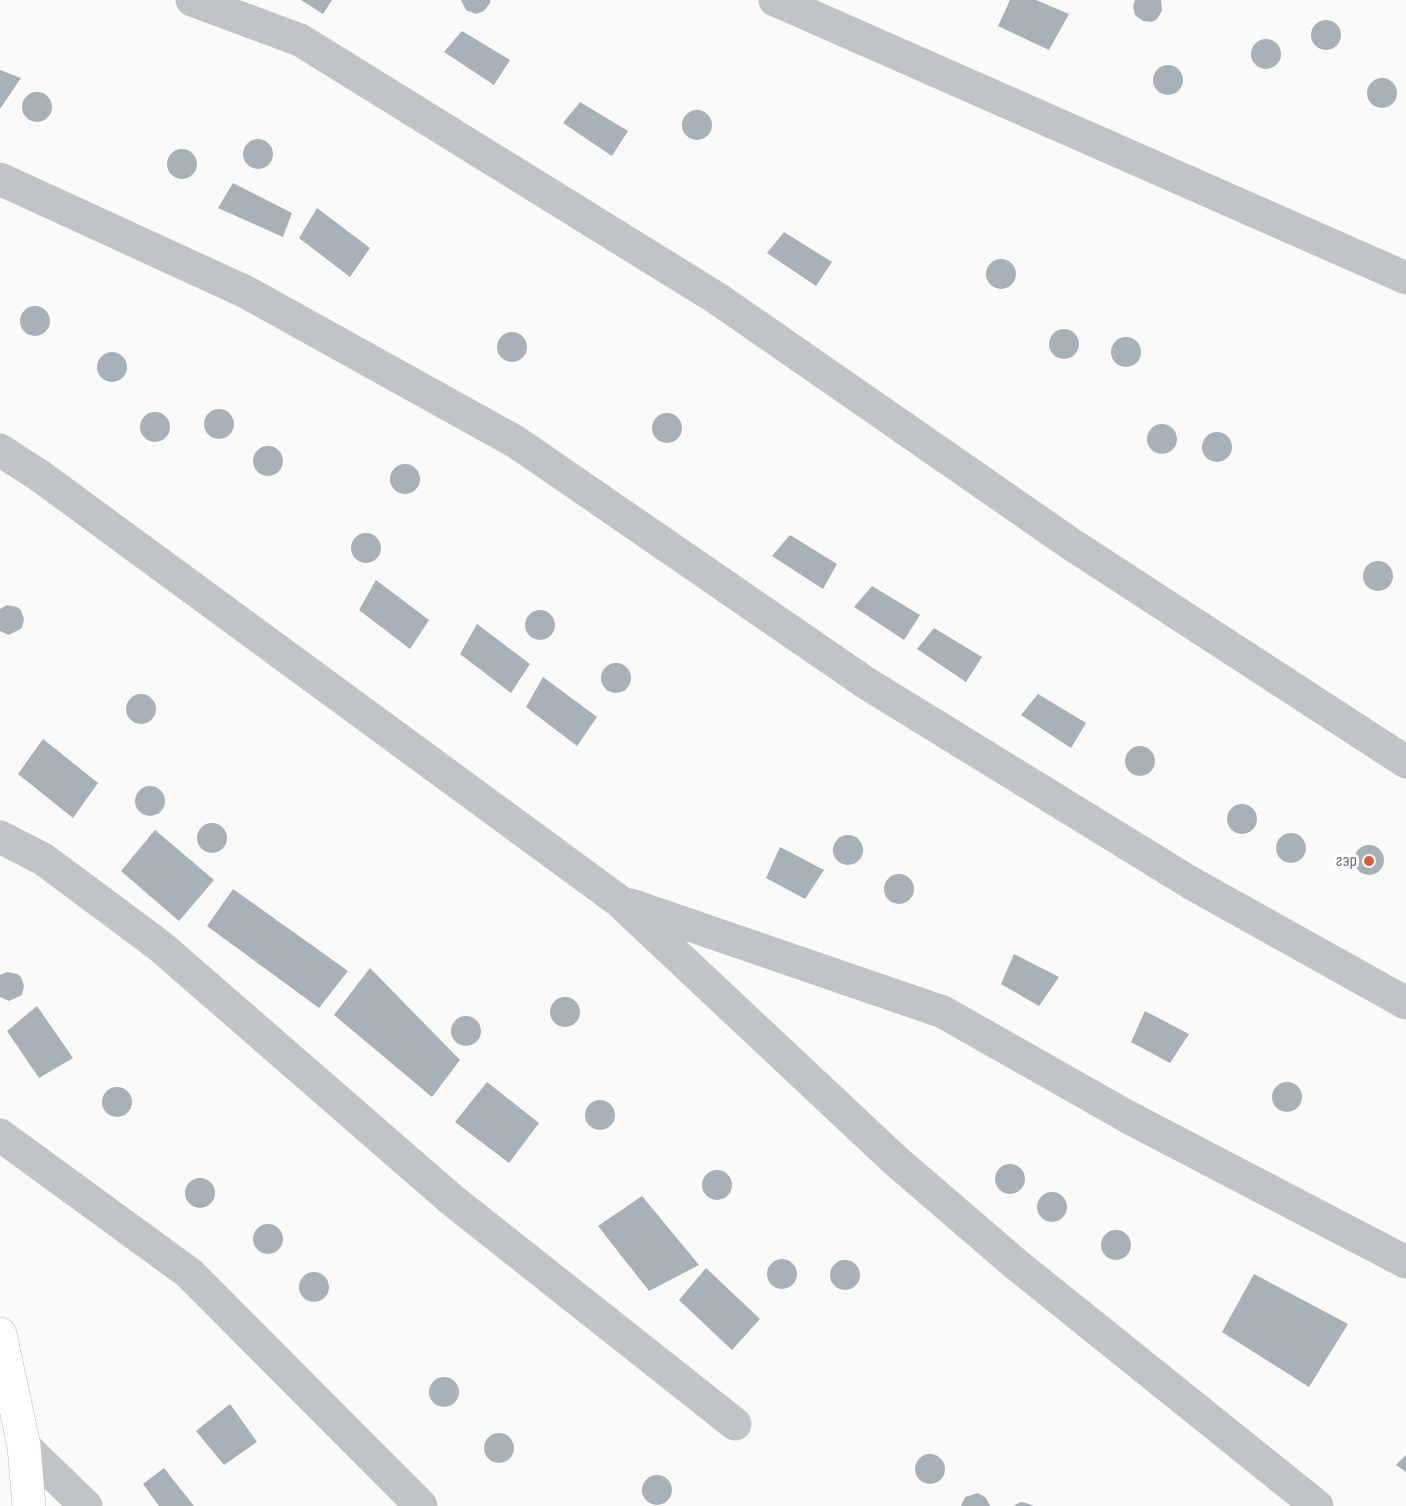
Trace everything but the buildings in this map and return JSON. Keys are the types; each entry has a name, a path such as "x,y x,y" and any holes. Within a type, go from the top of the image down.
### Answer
{"street":[{"path":"192,0 300,40 718,298 1071,544 1406,762"},
{"path":"775,0 1406,278"},
{"path":"0,180 246,292 516,441 866,683 1191,883 1406,1003"},
{"path":"0,450 40,476 619,901 896,1161 1017,1265 1317,1506"},
{"path":"0,837 43,859 160,946 452,1200 735,1424"},
{"path":"619,901 943,1012 1128,1117 1406,1262"},
{"path":"0,1135 189,1273 420,1506"},
{"path":"0,1334 24,1446 29,1506"},
{"path":"24,1446 86,1506"}],"place":[{"name":"гэр","path":"1369,861"}]}
